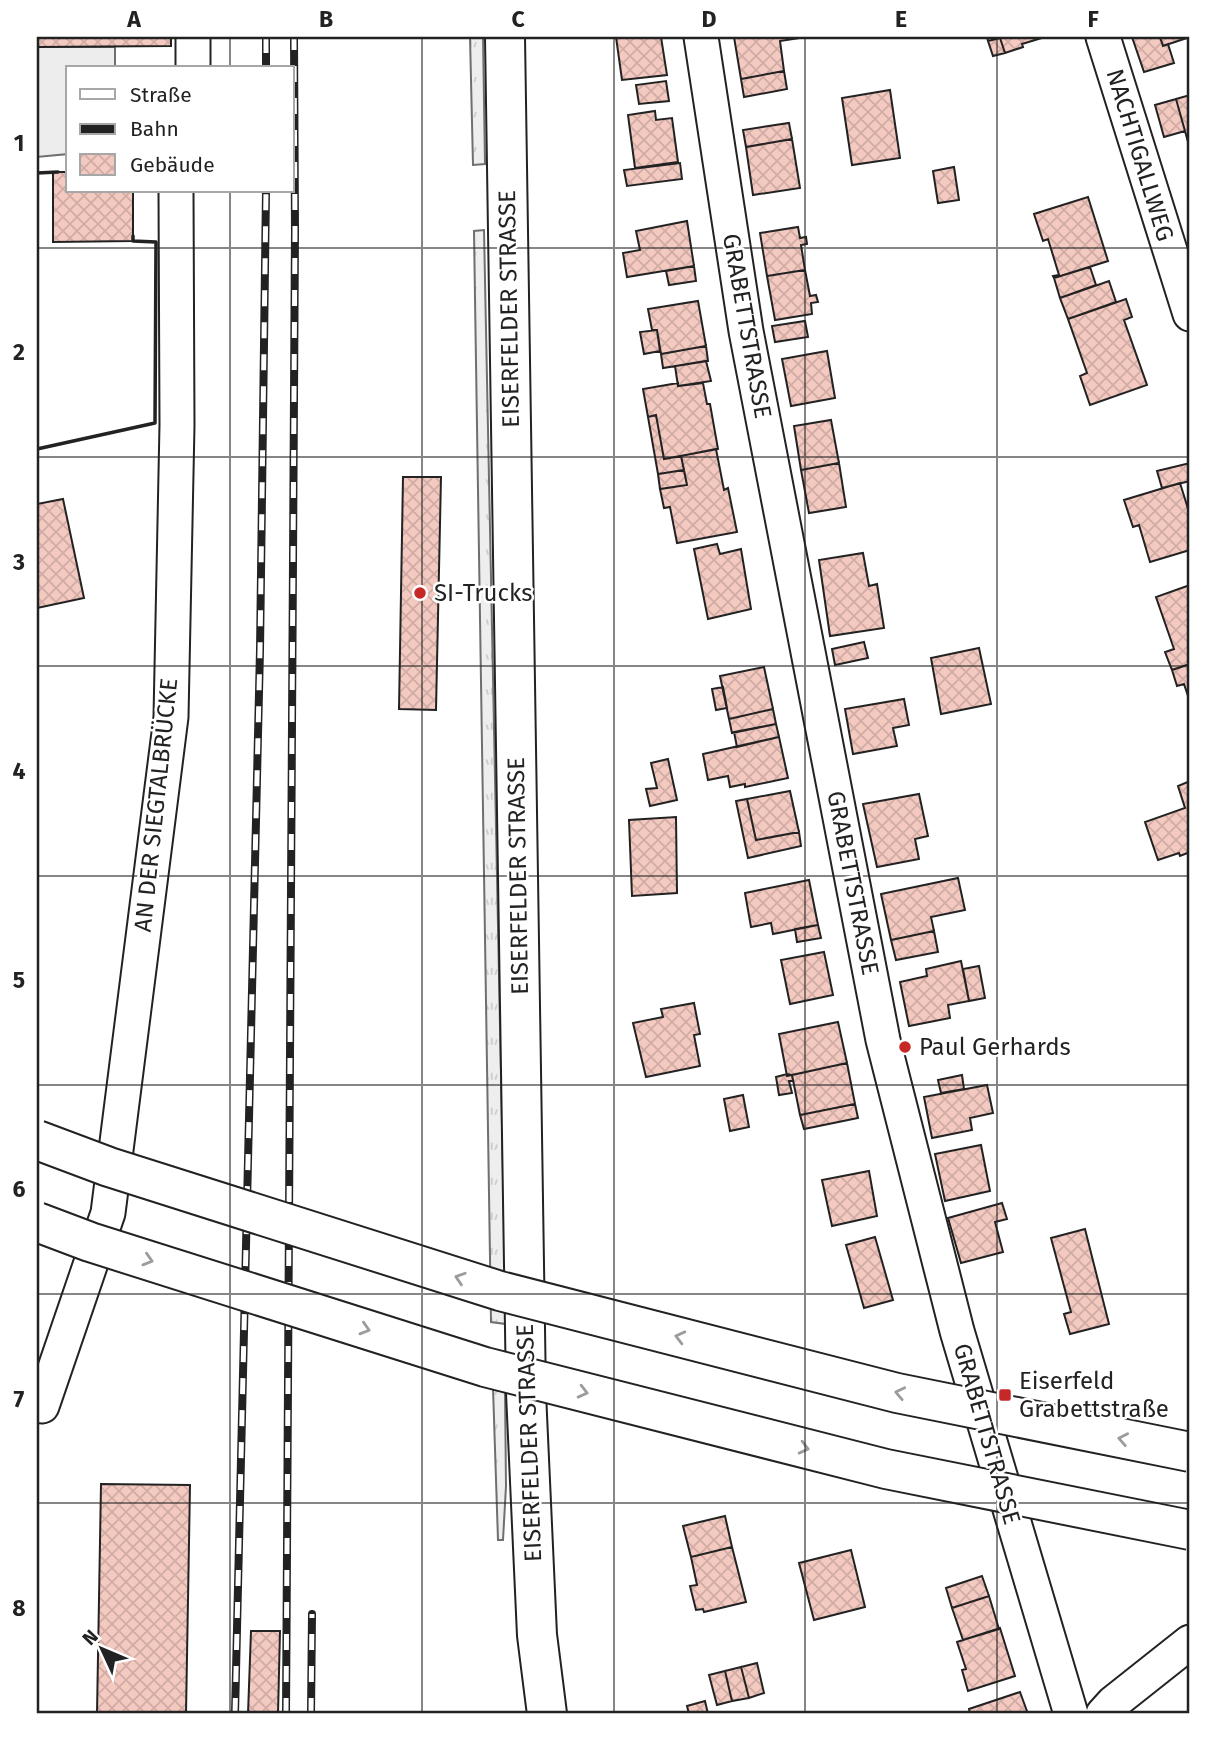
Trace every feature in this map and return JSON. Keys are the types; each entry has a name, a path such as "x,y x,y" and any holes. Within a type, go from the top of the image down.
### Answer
{"main road":[{"name":"EISERFELDER STRASSE","path":"505,37 526,1393 537,1635 547,1714"},
{"path":"37,1140 109,1167 500,1291 897,1393 1190,1452"},
{"path":"37,1222 90,1242 485,1367 886,1469 1190,1530"}],"street":[{"path":"193,37 193,66"},
{"name":"GRABETTSTRASSE","path":"701,37 746,331 883,1040 957,1331 1072,1714"},
{"name":"NACHTIGALLWEG","path":"1103,37 1190,314"},
{"name":"AN DER SIEGTALBRÜCKE","path":"42,1406 108,1213 170,718 177,425 176,192"},
{"path":"1103,1714 1113,1703 1190,1643"}],"green space":[{"path":"470,37 483,37 485,164 473,165"},
{"path":"484,230 506,1324 491,1322 474,231"},
{"path":"493,1388 505,1389 506,1486 503,1540 498,1540"}],"shaded area":[{"path":"37,47 115,47 115,66 66,66 66,154 37,157"}],"building":[{"path":"37,37 171,37 171,46 37,47"},
{"path":"616,37 661,37 667,75 622,80"},
{"path":"734,37 806,37 780,41 784,71 741,79"},
{"path":"987,37 1045,37 1005,53 1000,38 988,41"},
{"path":"1132,37 1160,37 1163,46 1168,44 1174,63 1144,72"},
{"path":"1160,37 1190,37 1163,46"},
{"path":"1000,38 1005,53 993,56 988,41"},
{"path":"784,71 787,89 744,97 741,79"},
{"path":"666,81 669,101 639,104 636,85"},
{"path":"890,90 900,158 852,165 842,98"},
{"path":"1190,95 1190,149 1176,99"},
{"path":"1176,99 1185,131 1164,137 1155,105"},
{"path":"655,111 656,120 672,118 678,162 635,168 628,115"},
{"path":"789,123 792,139 746,147 743,130"},
{"path":"792,139 800,188 753,195 746,147"},
{"path":"680,163 682,179 627,186 624,170"},
{"path":"954,167 959,200 938,203 933,171"},
{"path":"53,172 66,172 66,192 133,192 133,241 53,242"},
{"path":"1088,197 1108,261 1054,278 1053,276 1059,275 1048,239 1043,241 1034,214"},
{"path":"687,221 694,266 627,277 623,253 640,250 636,231"},
{"path":"798,227 800,238 806,237 807,244 801,245 805,270 767,276 760,233"},
{"path":"694,266 696,281 669,285 666,271"},
{"path":"1090,267 1096,285 1060,298 1054,278"},
{"path":"805,270 810,296 816,295 818,302 811,303 812,314 775,320 767,276"},
{"path":"1109,281 1116,302 1068,319 1060,298"},
{"path":"1126,299 1132,317 1124,320 1147,385 1090,405 1080,376 1087,373 1068,319"},
{"path":"698,301 706,346 661,354 657,330 652,330 648,309"},
{"path":"805,321 808,337 775,342 772,326"},
{"path":"657,330 660,351 644,354 640,332"},
{"path":"706,346 708,361 663,368 661,354"},
{"path":"827,351 835,398 791,406 782,359"},
{"path":"706,361 711,381 678,386 675,366"},
{"path":"678,383 678,386 703,383 707,404 710,404 718,449 664,459 656,415 648,417 643,389"},
{"path":"656,415 664,459 681,456 684,470 658,474 648,417"},
{"path":"831,420 839,463 801,470 794,426"},
{"path":"716,449 724,490 728,488 737,532 677,543 670,507 664,508 660,489 687,485 681,456"},
{"path":"839,463 846,507 809,513 801,470"},
{"path":"1190,463 1190,481 1162,488 1157,471"},
{"path":"684,470 687,485 660,489 658,474"},
{"name":"SI-Trucks","path":"403,477 441,477 436,710 399,709"},
{"path":"1180,483 1190,515 1190,550 1150,562 1139,525 1133,527 1124,500"},
{"path":"63,499 84,598 37,608 37,504"},
{"path":"717,544 720,554 741,549 751,609 708,619 694,549"},
{"path":"863,553 869,586 877,584 884,628 830,636 819,560"},
{"path":"1190,585 1190,664 1172,670 1165,652 1174,649 1156,597"},
{"path":"864,642 868,658 835,665 832,649"},
{"path":"979,648 991,704 941,714 931,658"},
{"path":"1190,664 1190,702 1184,684 1177,686 1172,670"},
{"path":"764,667 773,709 729,719 720,676"},
{"path":"723,687 727,708 716,710 712,689"},
{"path":"904,699 909,725 893,728 897,746 853,754 845,709"},
{"path":"773,709 776,724 732,733 729,719"},
{"path":"776,724 779,737 737,747 734,732"},
{"path":"779,737 788,778 745,787 745,784 730,787 728,776 708,780 703,754"},
{"path":"668,759 677,800 650,806 646,789 657,788 651,763"},
{"path":"1190,781 1190,852 1158,860 1145,822 1185,808 1178,786"},
{"path":"790,791 799,832 756,840 747,799"},
{"path":"919,794 928,836 915,839 919,859 877,867 863,804"},
{"path":"747,799 756,840 799,832 801,846 748,858 736,801"},
{"path":"676,817 677,893 632,896 629,820"},
{"path":"958,878 965,910 931,917 934,931 891,940 881,894"},
{"path":"809,880 818,925 773,934 771,923 751,927 745,893"},
{"path":"818,925 821,938 797,942 795,929"},
{"path":"934,931 938,952 896,960 891,940"},
{"path":"824,952 833,995 790,1004 781,960"},
{"path":"961,961 969,1001 948,1005 950,1018 909,1026 900,982 927,976 926,969"},
{"path":"979,966 985,998 969,1001 963,969"},
{"path":"694,1003 700,1034 694,1035 700,1066 646,1077 633,1023 663,1017 661,1009"},
{"path":"838,1022 847,1063 787,1076 779,1034"},
{"path":"847,1063 855,1104 800,1115 792,1075"},
{"path":"792,1075 793,1081 789,1081 792,1093 779,1095 776,1077"},
{"path":"962,1075 964,1089 941,1093 938,1080"},
{"path":"987,1085 993,1113 970,1118 972,1130 932,1138 924,1097"},
{"path":"743,1095 749,1127 730,1131 724,1099"},
{"path":"855,1104 858,1118 804,1129 800,1115"},
{"path":"981,1145 990,1191 945,1201 935,1154"},
{"path":"869,1171 877,1216 832,1226 822,1180"},
{"path":"1002,1203 1007,1219 995,1222 1003,1252 961,1263 948,1218"},
{"path":"1085,1229 1109,1324 1070,1334 1064,1314 1071,1312 1051,1238"},
{"path":"875,1237 893,1300 864,1308 846,1245"},
{"path":"101,1484 190,1485 186,1714 97,1714"},
{"path":"725,1516 732,1547 691,1557 683,1526"},
{"path":"732,1547 746,1602 704,1612 703,1609 696,1610 690,1586 697,1585 691,1557"},
{"path":"851,1550 865,1607 814,1620 799,1563"},
{"path":"982,1576 989,1596 952,1608 946,1588"},
{"path":"989,1596 999,1629 963,1640 952,1608"},
{"path":"1000,1628 1015,1676 968,1691 962,1670 966,1669 957,1642"},
{"path":"251,1631 280,1631 278,1714 248,1714"},
{"path":"757,1663 764,1693 749,1698 741,1667"},
{"path":"741,1667 749,1698 732,1701 725,1671"},
{"path":"725,1671 732,1701 717,1705 709,1675"},
{"path":"1020,1692 1028,1714 970,1714 969,1709"},
{"path":"705,1701 708,1714 689,1714 687,1706"}],"railway":[{"path":"266,37 266,66"},
{"path":"286,1714 294,37"},
{"path":"235,1714 260,650 266,192"},
{"path":"311,1714 312,1614"}],"wall":[{"path":"37,173 58,172"},
{"path":"37,449 155,423 156,242 133,241 133,236"}],"place":[{"name":"SI-Trucks","path":"420,593"},
{"name":"Paul Gerhards","path":"905,1047"},
{"name":"Eiserfeld Grabettstraße","path":"1005,1395"}]}
